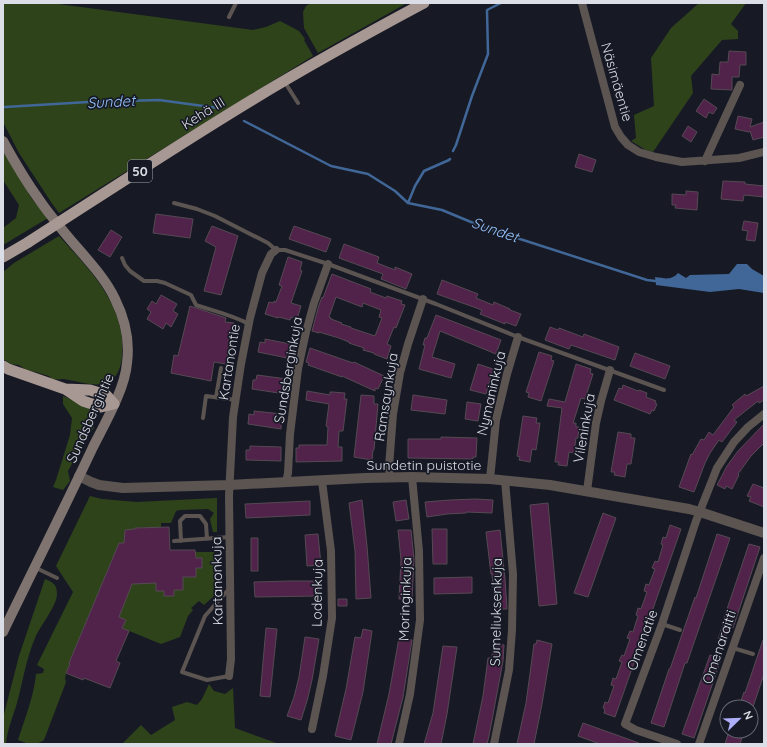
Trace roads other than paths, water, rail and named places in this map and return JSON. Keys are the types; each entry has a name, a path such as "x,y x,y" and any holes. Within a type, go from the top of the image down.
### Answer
{"highway":[{"name":"Kehä III","path":"3,257 203,130 284,81 375,28 424,3"},
{"path":"3,366 65,389 90,390 106,396 114,404"}],"main road":[{"name":"Sundsbergintie","path":"3,141 38,199 107,284 122,313 128,340 127,364 122,387 3,632"}],"street":[{"name":"Näsimäentie","path":"582,3 615,127 628,145 639,152 682,162 740,158 764,152"},
{"path":"705,161 740,85"},
{"name":"Kartanontie","path":"229,485 233,417 248,324 262,272 271,254 276,250"},
{"name":"Sundsberginkuja","path":"286,482 298,369 314,303 328,264"},
{"name":"Ramsaynkuja","path":"390,478 389,467 393,414 400,373 423,299"},
{"name":"Nymaninkuja","path":"490,479 496,420 506,374 518,337"},
{"name":"Vileninkuja","path":"588,491 596,423 610,370"},
{"name":"Omenatie","path":"677,744 636,730 625,724 717,468 734,442 748,427 764,414"},
{"name":"Sundetin puistotie","path":"79,476 91,482 123,488 229,485 365,478 505,480 588,491 700,512 764,533"},
{"name":"Moringinkuja","path":"399,744 410,694 420,620 420,551 412,478"},
{"name":"Sumeliuksenkuja","path":"494,744 509,670 512,630 513,574 505,480"},
{"name":"Lodenkuja","path":"312,730 323,676 332,618 331,551 322,481"},
{"name":"Kartanonkuja","path":"229,485 231,659 229,676"},
{"name":"Omenaraitti","path":"699,744 764,558"}],"lane":[{"path":"230,17 236,3"},
{"path":"284,81 298,103"},
{"path":"174,203 197,209 215,216 268,243 276,250 285,250 328,264 423,299 518,337 664,390"},
{"path":"122,258 124,265 144,281 157,281 165,283 191,295 196,305 240,319 248,324"},
{"path":"216,397 221,368"},
{"path":"203,418 206,396 236,400"},
{"path":"181,541 180,521 185,516 200,516 206,524 207,539"},
{"path":"174,541 229,537"},
{"path":"34,567 57,578"},
{"path":"229,589 205,616 182,672 207,680 229,676"},
{"path":"662,624 680,630"},
{"path":"732,648 753,654"}],"water":[{"path":"737,264 747,264 752,269 764,276 764,293 739,289 710,292 656,285 655,277 670,278 678,273 686,278 690,275 729,274"}],"waterway":[{"path":"453,151 488,54 487,10 501,3"},
{"name":"Sundet","path":"5,107 88,102 159,100 218,108"},
{"name":"Sundet","path":"244,121 331,166 368,174 395,191 408,203 442,210 483,227 647,280 655,281"},
{"path":"408,203 415,186 424,171 450,159"}]}
